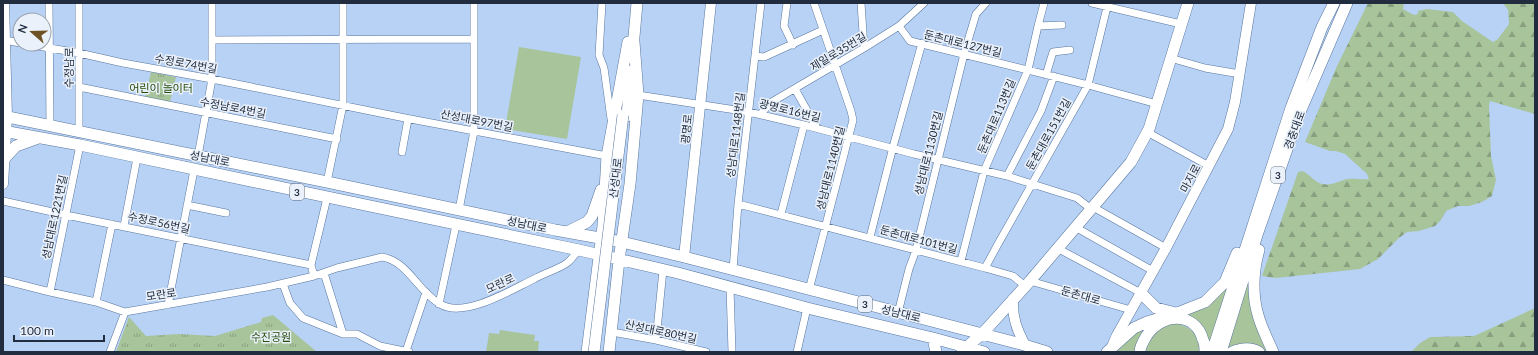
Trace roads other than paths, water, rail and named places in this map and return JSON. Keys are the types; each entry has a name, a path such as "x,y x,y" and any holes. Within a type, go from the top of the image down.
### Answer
{"main road":[{"path":"3,184 5,158 4,3"},
{"name":"산성대로","path":"631,3 631,42"},
{"name":"산성대로","path":"602,352 620,188 631,42 637,3"},
{"name":"광명로","path":"684,257 711,3"},
{"path":"964,351 982,334 1027,284 1131,162 1147,132 1188,3"},
{"name":"마지로","path":"1109,351 1166,248 1228,128 1235,102 1251,3"},
{"name":"경충대로","path":"1212,352 1291,108 1322,27 1334,3"},
{"name":"경충대로","path":"1221,352 1257,235 1300,112 1347,3"},
{"path":"587,352 589,252 601,239 607,156 631,42"},
{"path":"609,352 619,260 630,184 638,96 631,42"},
{"path":"1273,352 1258,315 1254,299 1256,260 1300,112"},
{"name":"산성대로","path":"594,352 625,115"},
{"name":"성남대로","path":"5,117 601,239 622,242 1025,345 1047,352"},
{"name":"성남대로","path":"5,131 80,145 589,252 730,287 806,308 933,338 964,351 984,352"},
{"path":"5,158 16,146 40,138"},
{"path":"1109,351 1134,328 1205,302 1225,282 1272,165"},
{"path":"567,232 587,222 592,216 601,190 606,182"},
{"path":"1141,293 1156,308 1163,311 1177,313"},
{"path":"1013,299 1012,310 1014,318 1018,331 1025,345"},
{"path":"1140,352 1140,348 1145,339 1155,326 1169,319 1179,318 1191,322 1198,330 1203,339 1205,352"},
{"path":"933,338 936,352"},
{"path":"1232,352 1242,348 1252,348 1259,352"}],"street":[{"name":"수정남로","path":"79,3 79,132"},
{"path":"198,156 212,79 212,3"},
{"path":"327,182 343,105 343,3"},
{"path":"459,210 474,131 474,3"},
{"path":"602,3 599,55 604,68 613,131"},
{"name":"성남대로1148번길","path":"732,270 761,3"},
{"path":"787,3 784,26 793,45"},
{"name":"성남대로1140번길","path":"810,290 853,120 814,3"},
{"path":"860,3 864,48"},
{"name":"제일로35번길","path":"761,114 770,103 899,26 924,3"},
{"name":"성남대로1130번길","path":"898,313 909,268 916,250 964,54 976,14 986,3"},
{"path":"1028,70 1044,3"},
{"path":"1092,3 1108,5 1181,24"},
{"name":"둔촌대로151번길","path":"986,268 1088,85 1108,5"},
{"path":"1038,26 1062,25"},
{"name":"둔촌대로127번길","path":"899,26 910,41 1050,75 1157,104"},
{"path":"755,56 764,57 823,30"},
{"path":"212,40 473,38"},
{"path":"5,40 12,41"},
{"path":"893,148 922,43"},
{"name":"수정로74번길","path":"52,48 343,105"},
{"path":"1007,176 1041,111 1050,75 1053,52 1070,50"},
{"path":"49,52 50,126"},
{"path":"1170,58 1205,68 1240,74"},
{"name":"둔촌대로113번길","path":"984,170 1028,70"},
{"name":"수정남로4번길","path":"79,87 337,138"},
{"path":"795,89 817,128"},
{"path":"638,96 700,105"},
{"name":"산성대로97번길","path":"343,105 408,119 607,156"},
{"name":"광명로16번길","path":"700,105 761,114 849,136"},
{"path":"402,152 408,119"},
{"path":"781,214 804,125"},
{"path":"1147,132 1209,166"},
{"name":"둔촌대로113번길","path":"849,136 938,160 1007,176 1076,198 1092,208"},
{"name":"성남대로1221번길","path":"50,292 80,145"},
{"name":"둔촌대로101번길","path":"870,237 893,148"},
{"path":"124,226 137,158"},
{"path":"168,305 194,170"},
{"name":"둔촌대로101번길","path":"961,261 984,170"},
{"path":"314,276 311,265 327,198"},
{"name":"수정로56번길","path":"3,201 311,265"},
{"name":"둔촌대로101번길","path":"738,204 961,261 1013,276 1027,284"},
{"path":"187,205 226,213"},
{"path":"1092,208 1166,248"},
{"path":"96,302 112,224"},
{"path":"439,304 456,225"},
{"path":"1075,227 1153,271"},
{"path":"1057,248 1141,293"},
{"name":"모란로","path":"3,280 96,302 125,312 283,284 376,257 388,258 407,271 439,304 464,308 489,301 589,252"},
{"path":"656,340 663,270"},
{"path":"324,273 343,334"},
{"path":"283,284 290,303 303,318 343,334 357,334 380,346 408,352 426,292"},
{"name":"둔촌대로","path":"1027,284 1131,310"},
{"path":"730,287 732,352"},
{"path":"797,352 806,308"},
{"path":"110,352 125,312"},
{"name":"산성대로80번길","path":"612,332 656,340 683,349 706,352"}],"park label":[{"name":"어린이 놀이터","path":"161,87"},
{"name":"수진공원","path":"271,336"}]}
